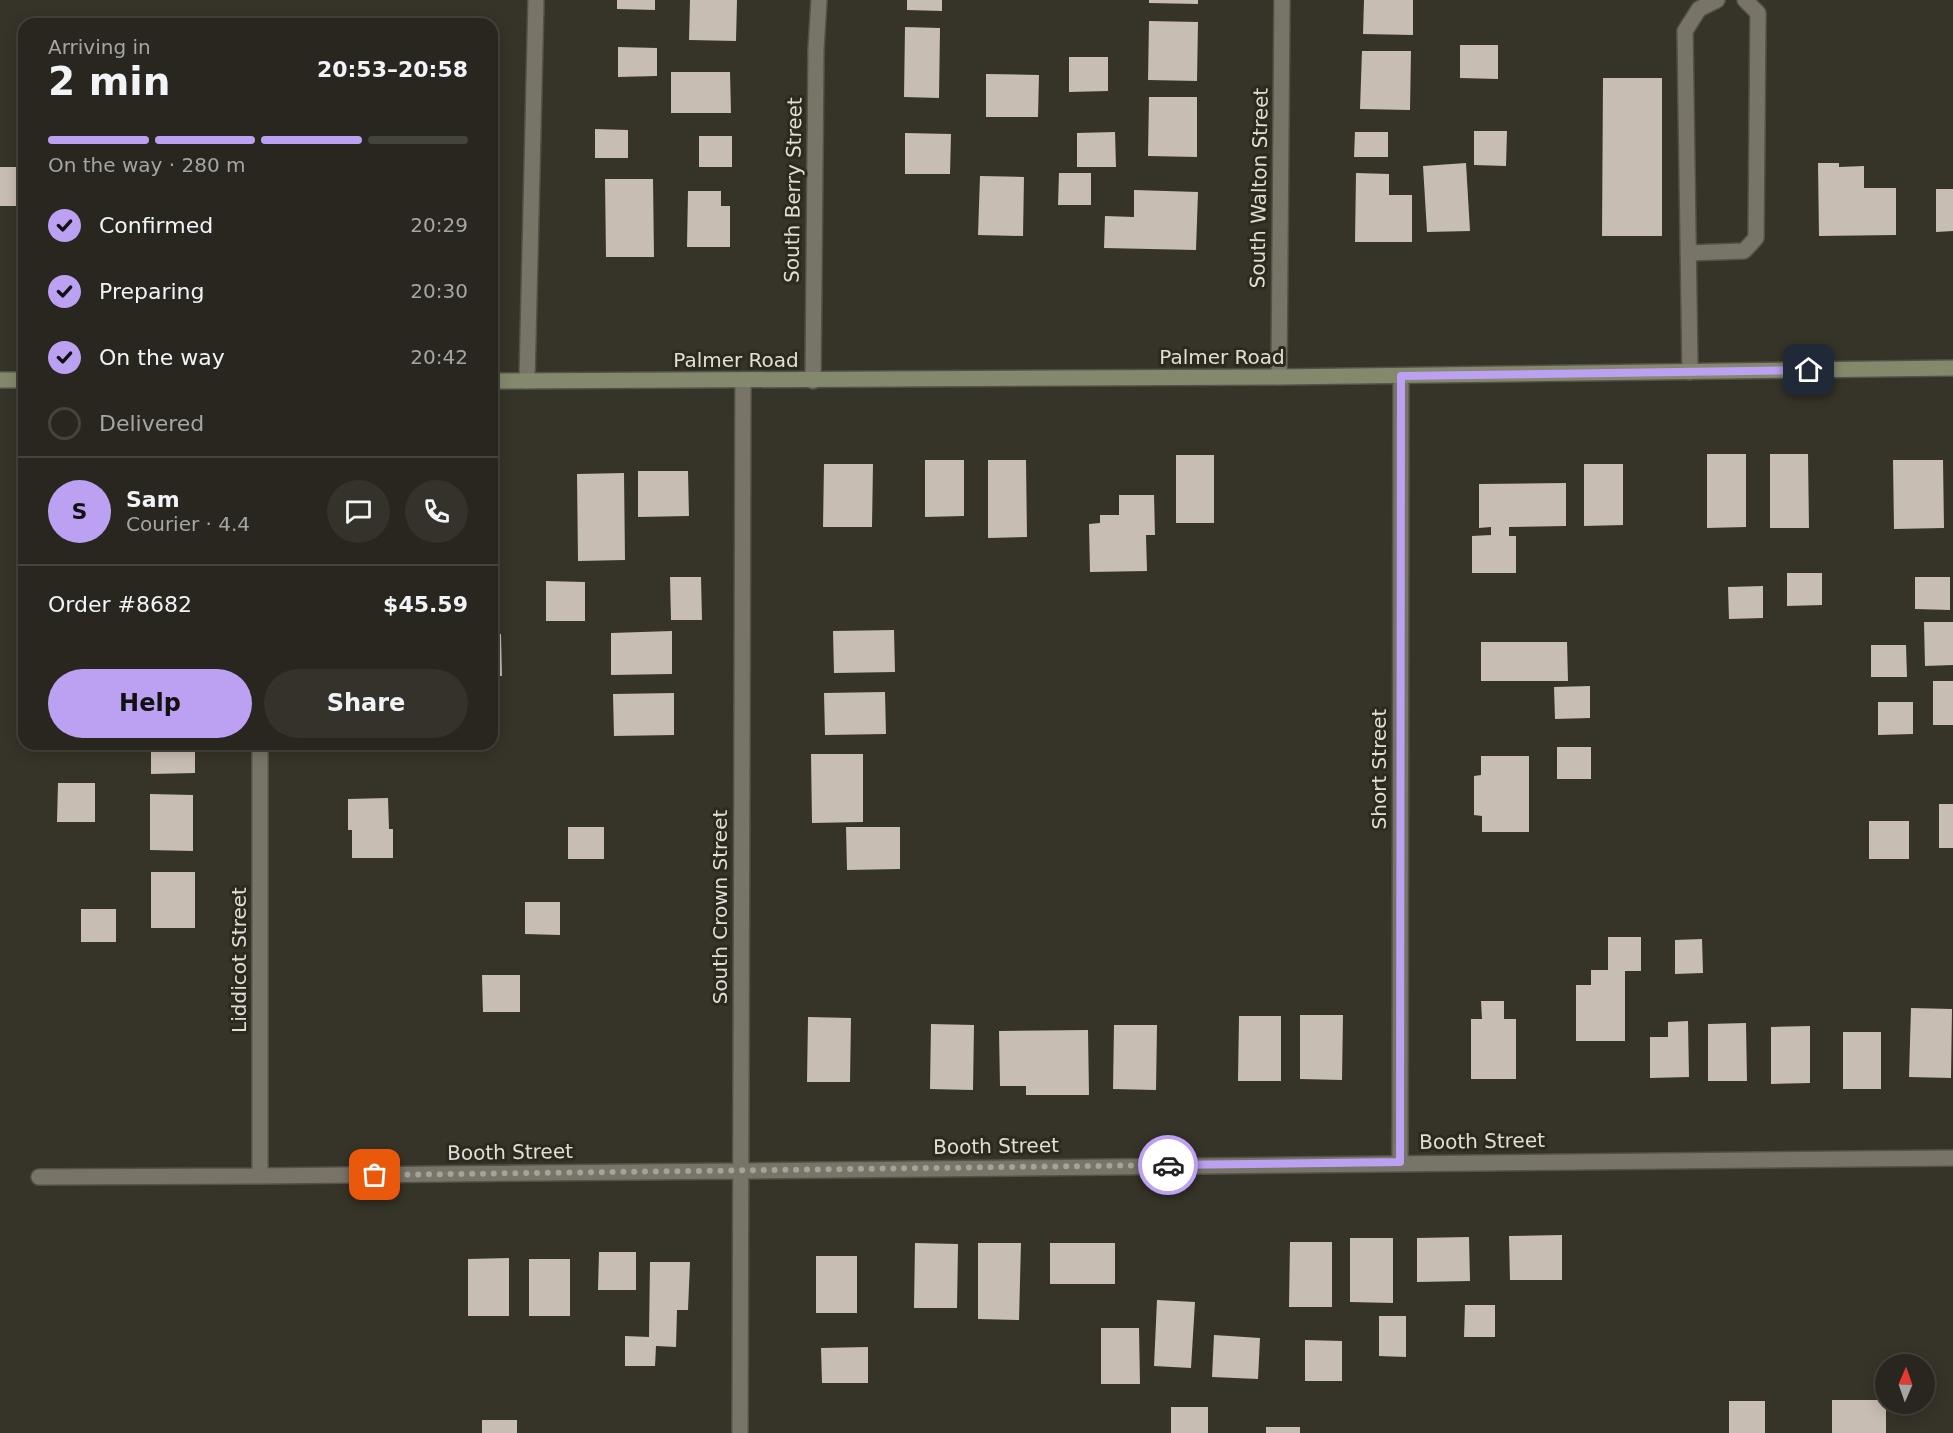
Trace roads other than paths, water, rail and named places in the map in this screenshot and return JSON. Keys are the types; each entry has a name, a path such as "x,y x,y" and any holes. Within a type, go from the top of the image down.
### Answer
{"street":[{"path":"527,381 536,0"},
{"name":"South Berry Street","path":"813,381 816,49 819,0"},
{"name":"South Walton Street","path":"1279,377 1282,0"},
{"path":"1690,372 1685,32 1699,9 1717,0"},
{"path":"1688,253 1744,251 1756,238 1758,13 1745,0"},
{"name":"Palmer Road","path":"498,381 1401,376 1953,368"},
{"name":"Short Street","path":"1400,1162 1401,376"},
{"path":"0,380 18,380"},
{"name":"South Crown Street","path":"740,1433 743,381"},
{"name":"Liddicot Street","path":"260,750 260,1176"},
{"name":"Booth Street","path":"39,1177 1953,1158"}]}
